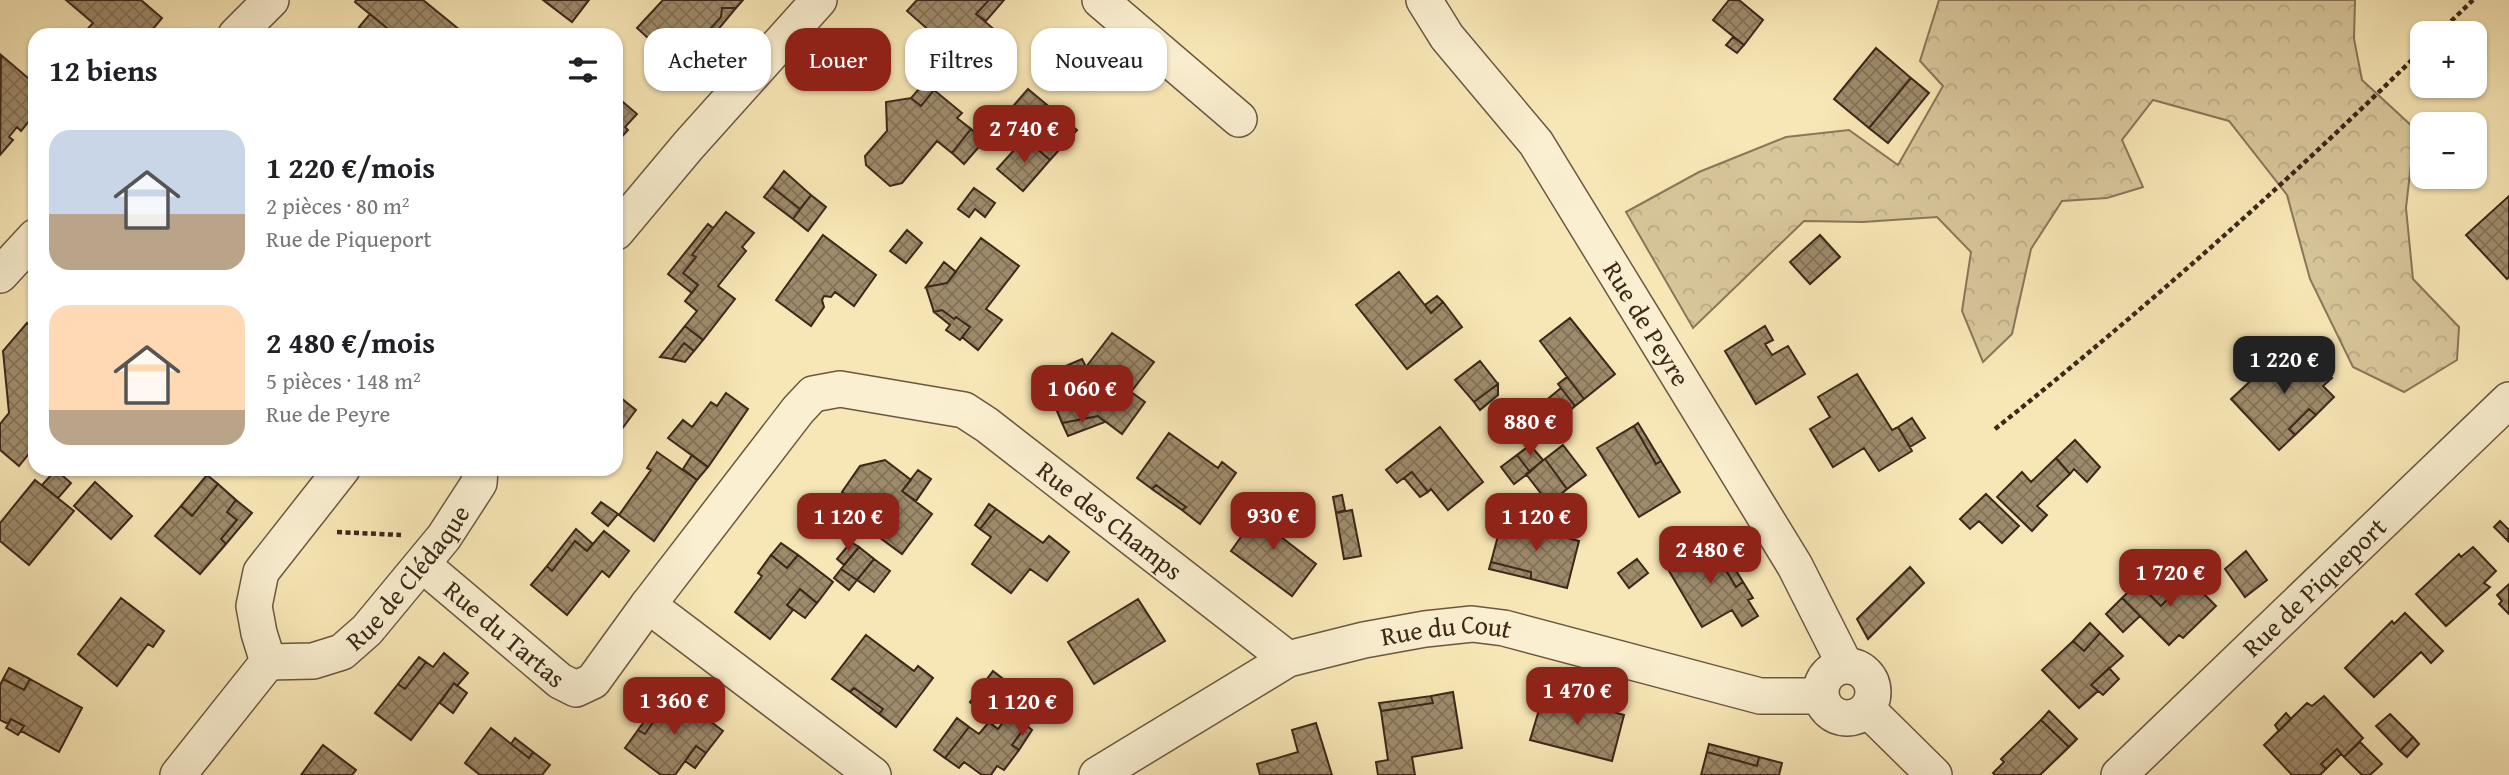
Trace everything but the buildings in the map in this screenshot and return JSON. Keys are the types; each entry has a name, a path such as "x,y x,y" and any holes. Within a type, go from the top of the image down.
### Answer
{"street":[{"path":"243,28 271,0"},
{"path":"623,224 688,146 819,0"},
{"path":"1100,0 1239,119"},
{"name":"Rue de Peyre","path":"1424,0 1447,37 1536,144 1795,566 1845,665 1857,667 1867,674 1873,685 1873,698 1867,709"},
{"name":"Rue des Champs","path":"648,605 797,410 813,394 840,389 964,411 998,433 1288,659"},
{"name":"Rue de Piqueport","path":"2119,775 2509,400"},
{"path":"178,775 268,662 258,633 254,606 261,572 337,476"},
{"name":"Rue de Clédaque","path":"268,662 313,661 341,652 367,630 444,537 480,483 480,476"},
{"name":"Rue du Tartas","path":"423,565 561,681 576,689 593,681 648,605"},
{"path":"648,605 873,775"},
{"name":"Rue du Cout","path":"1097,775 1288,659 1364,640 1425,629 1472,624 1504,628 1760,696 1820,696"},
{"path":"1845,665 1831,670 1822,682 1820,696 1826,710 1839,718 1855,718 1867,709 1934,775"}],"path":[{"path":"2452,21 2473,0"},
{"path":"1995,429 2084,358 2227,235 2410,62"},
{"path":"295,530 444,537"}],"green space":[{"path":"1939,0 2355,0 2354,39 2362,80 2410,124 2410,173 2406,208 2413,279 2459,327 2457,360 2404,392 2353,367 2310,279 2287,195 2229,121 2153,100 2122,140 2143,187 2107,198 2062,201 2031,249 2012,334 1983,362 1962,311 1971,252 1937,217 1863,222 1804,221 1693,328 1626,212 1699,172 1786,137 1849,130 1898,165 1943,86 1920,61"}]}
